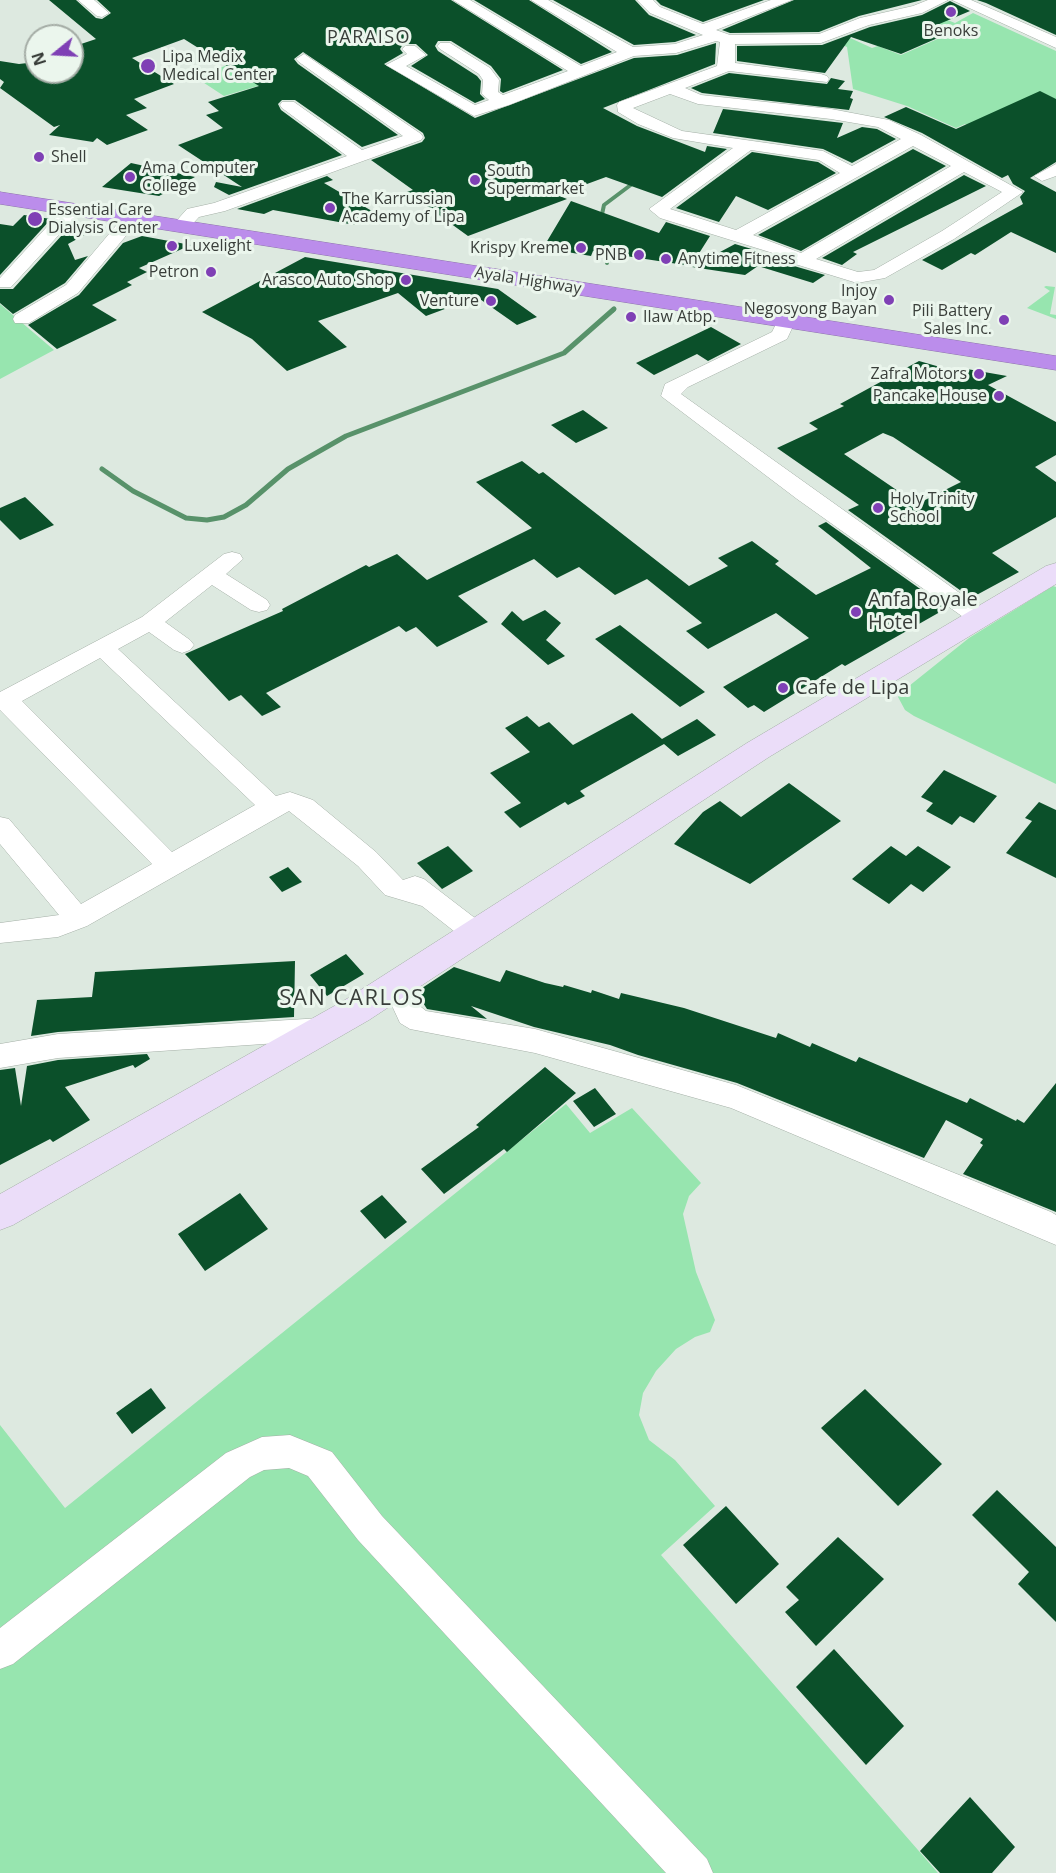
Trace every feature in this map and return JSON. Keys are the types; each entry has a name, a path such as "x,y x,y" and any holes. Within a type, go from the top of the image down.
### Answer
{"highway":[{"name":"Ayala Highway","path":"0,185 185,221 630,290 1056,349"},
{"name":"Ayala Highway","path":"0,198 131,219 185,221"},
{"name":"Ayala Highway","path":"630,290 786,322 1056,363"}],"street":[{"path":"85,0 102,13"},
{"path":"460,0 581,72"},
{"path":"538,0 619,48 632,52"},
{"path":"644,0 655,10 716,35 821,38 873,19 912,11 941,0"},
{"path":"410,50 418,55 394,65 471,111 511,99 632,52 676,48 716,35 785,0"},
{"path":"884,0 912,11"},
{"path":"959,0 1056,43"},
{"path":"716,35 726,66"},
{"path":"445,46 485,71 491,80 490,94 511,99"},
{"path":"185,221 415,136 304,59"},
{"path":"821,79 726,66 625,105 624,109 679,135 823,156 854,173"},
{"path":"669,88 698,99 873,121 915,138 1014,192 948,235 873,276 857,278 801,260 782,250 666,214 658,209 748,146"},
{"path":"288,105 360,157"},
{"path":"738,236 915,138"},
{"path":"801,260 963,166"},
{"path":"5,283 72,210"},
{"path":"22,319 72,289 131,219"},
{"path":"786,322 780,335 672,388 671,396 804,494 981,619"},
{"path":"171,867 3,700 150,622 213,576 232,559"},
{"path":"0,1213 322,1029 396,984 758,750 981,619 1056,572"},
{"path":"213,576 259,605"},
{"path":"150,622 182,645"},
{"path":"103,648 272,807"},
{"path":"0,933 58,927 78,919 272,807 290,801 299,803 367,859 394,888 426,897 474,932"},
{"path":"0,826 78,919"},
{"path":"396,984 410,1015 420,1021 535,1041 736,1097 1040,1222 1056,1232"},
{"path":"0,1056 58,1046 322,1029"},
{"path":"0,1651 238,1465 262,1454 290,1451 320,1464 370,1528 693,1873"}],"green space":[{"path":"973,13 1056,51 1056,125 1010,145 965,124 956,128 907,106 853,89 847,47 835,42 848,37 872,48 878,46 901,55 942,37 925,29 945,19 955,23"},
{"path":"241,60 274,81 224,96 195,77"},
{"path":"1044,287 1055,287 1050,314 1056,315 1056,319 1027,308 1050,291"},
{"path":"0,304 54,350 0,379"},
{"path":"1053,586 1056,587 1056,784 914,716 905,710 898,697 969,638"},
{"path":"566,1104 590,1133 632,1108 701,1183 689,1196 683,1214 696,1272 715,1320 710,1332 695,1337 676,1349 656,1371 643,1393 639,1415 649,1440 675,1460 715,1506 661,1555 938,1873 0,1873 0,1425 65,1508"}],"building":[{"path":"49,0 76,0 96,18 102,19 111,13 97,0 451,0 563,70 503,93 500,91 501,79 491,66 451,41 438,41 435,46 438,51 477,76 481,81 480,94 485,99 475,103 411,66 428,55 416,44 403,44 400,49 403,53 384,64 475,118 634,58 677,55 716,43 715,64 603,108 637,126 705,152 707,146 727,149 662,197 606,177 557,195 567,199 468,236 407,192 413,190 371,160 422,142 425,138 423,133 303,52 294,59 298,64 398,135 362,147 295,100 282,100 278,104 281,110 342,155 229,195 214,187 216,182 242,187 178,145 223,128 206,115 219,111 208,102 259,86 184,39 132,58 174,84 134,99 147,108 126,115 148,130 107,145 97,138 93,142 49,135 60,125 54,127 0,88 4,82 0,79 0,61 24,63 24,84 84,84 84,43 96,39 84,29 84,24 78,24"},
{"path":"474,0 529,0 612,52 581,64"},
{"path":"553,0 635,0 649,15 696,35 675,42 634,45"},
{"path":"656,0 764,0 703,22 661,5"},
{"path":"794,0 922,0 859,16 819,32 730,33 722,30"},
{"path":"977,0 1056,0 1056,35 986,3"},
{"path":"950,1 970,11 925,30 940,37 901,54 851,37 825,73 737,61 737,46 822,45 870,27 922,15"},
{"path":"729,73 827,84 831,78 845,81 838,89 853,91 850,98 853,99 849,110 702,93 691,88"},
{"path":"1040,91 1056,99 1056,162 1030,178 1056,192 1056,253 1011,232 975,255 971,253 942,270 922,260 1023,204 1020,197 1025,191 1013,184 1008,175 1002,178 922,133 884,117 906,107 956,129"},
{"path":"723,109 843,123 837,138 862,127 877,129 896,139 852,163 823,149 713,133"},
{"path":"913,149 946,166 801,251 758,235"},
{"path":"752,152 818,162 836,173 768,210 736,196 719,222 676,208"},
{"path":"131,163 195,177 159,196 102,187"},
{"path":"964,175 986,186 853,252 857,254 842,265 822,258"},
{"path":"327,176 333,180 324,183 377,214 355,225 273,210 264,214 237,209"},
{"path":"571,201 659,233 666,222 710,236 691,266 593,251 591,256 543,248"},
{"path":"24,215 51,219 0,275 0,224 13,226"},
{"path":"73,223 99,227 68,244 75,260 88,256 65,283 13,314 0,303 0,289 13,289"},
{"path":"142,236 191,245 139,268 147,272 127,282 132,285 92,305 117,320 57,349 28,325 79,295 123,243"},
{"path":"735,244 825,275 813,283 758,266 745,275 692,267"},
{"path":"305,257 498,289 537,317 517,325 477,297 426,316 398,293 318,321 347,347 287,371 252,339 202,312"},
{"path":"711,327 741,344 708,361 697,354 654,375 636,363"},
{"path":"919,361 961,373 967,369 1007,376 988,385 1056,422 1056,455 1035,467 1056,482 1056,517 992,553 1019,572 971,598 848,510 859,505 777,448 818,429 809,423 844,406 840,404","holes":["883,433 893,437 961,482 917,504 844,454"]},
{"path":"583,410 608,428 576,443 551,425"},
{"path":"522,461 539,474 543,472 689,586 728,566 718,558 752,541 779,561 775,564 816,595 871,568 818,526 826,522 947,608 845,666 842,664 764,712 754,705 748,708 723,687 809,638 776,613 708,649 686,631 702,623 647,579 615,595 579,567 557,578 534,559 458,596 488,622 437,647 416,627 406,632 399,626 266,693 281,707 262,716 241,695 229,701 185,654 283,611 282,609 366,565 369,567 397,554 427,580 532,528 476,482"},
{"path":"25,497 54,525 20,540 0,520 0,508"},
{"path":"545,610 561,623 546,640 565,656 548,665 501,624 512,611 523,621"},
{"path":"620,625 705,692 680,707 595,639"},
{"path":"632,713 662,739 697,719 716,735 678,756 664,744 580,791 585,796 568,805 565,802 520,828 504,812 521,803 490,773 530,752 505,728 527,716 539,727 549,722 573,745"},
{"path":"944,770 997,796 974,823 960,816 952,825 926,811 933,803 921,797"},
{"path":"789,783 841,821 750,884 674,844 703,812 720,801 741,817"},
{"path":"1039,802 1056,810 1056,878 1006,853 1032,821 1025,818"},
{"path":"448,846 473,871 442,889 417,863"},
{"path":"891,846 906,856 918,846 951,867 923,892 911,884 889,904 852,879"},
{"path":"288,867 302,882 282,892 269,877"},
{"path":"346,954 364,974 327,996 310,975"},
{"path":"295,961 294,1017 58,1032 31,1036 37,1000 92,997 95,972"},
{"path":"454,967 500,982 506,970 545,983 563,987 564,985 591,993 592,990 619,999 621,993 684,1008 776,1038 778,1033 810,1047 812,1043 856,1062 859,1057 967,1103 970,1098 1024,1123 1056,1083 1056,1212 963,1174 983,1145 980,1143 983,1139 946,1120 924,1158 737,1083 610,1045 534,1027 471,1006 487,1019 427,1009 416,992"},
{"path":"147,1054 150,1059 135,1068 133,1065 65,1087 90,1120 53,1142 50,1139 0,1165 0,1070 15,1068 21,1106 27,1066 58,1060"},
{"path":"545,1067 576,1093 507,1152 504,1149 444,1194 421,1169 479,1127 476,1125"},
{"path":"595,1088 616,1114 594,1127 573,1101"},
{"path":"240,1193 268,1229 205,1271 178,1234"},
{"path":"382,1195 407,1222 385,1239 360,1211"},
{"path":"151,1388 166,1408 132,1434 116,1413"},
{"path":"865,1389 942,1464 898,1506 821,1428"},
{"path":"997,1490 1056,1547 1056,1622 1018,1584 1029,1572 972,1515"},
{"path":"726,1506 779,1564 736,1604 683,1545"},
{"path":"838,1537 884,1579 816,1646 785,1612 799,1600 786,1587"},
{"path":"834,1649 904,1726 866,1765 796,1687"},
{"path":"970,1797 1015,1847 992,1873 940,1873 920,1851"}],"waterway":[{"path":"601,219 604,205 636,181"},
{"path":"604,245 607,263"},
{"path":"102,469 133,491 186,518 207,520 224,517 246,505 288,469 346,436 564,353 614,309 612,311"}],"place":[{"name":"Benoks","path":"951,12"},
{"name":"Lipa Medix Medical Center","path":"148,66"},
{"name":"Shell","path":"39,157"},
{"name":"Ama Computer College","path":"130,177"},
{"name":"South Supermarket","path":"475,180"},
{"name":"The Karrussian Academy of Lipa","path":"330,208"},
{"name":"Essential Care Dialysis Center","path":"35,219"},
{"name":"Luxelight","path":"172,246"},
{"name":"Krispy Kreme","path":"581,248"},
{"name":"PNB","path":"639,255"},
{"name":"Anytime Fitness","path":"666,259"},
{"name":"Petron","path":"211,272"},
{"name":"Arasco Auto Shop","path":"406,280"},
{"name":"Injoy Negosyong Bayan","path":"889,300"},
{"name":"Venture","path":"491,301"},
{"name":"Ilaw Atbp.","path":"631,317"},
{"name":"Pili Battery Sales Inc.","path":"1004,320"},
{"name":"Zafra Motors","path":"979,374"},
{"name":"Pancake House","path":"999,396"},
{"name":"Holy Trinity School","path":"878,508"},
{"name":"Anfa Royale Hotel","path":"856,612"},
{"name":"Cafe de Lipa","path":"783,688"}],"district":[{"name":"PARAISO","path":"369,38"},
{"name":"SAN CARLOS","path":"352,999"}]}
